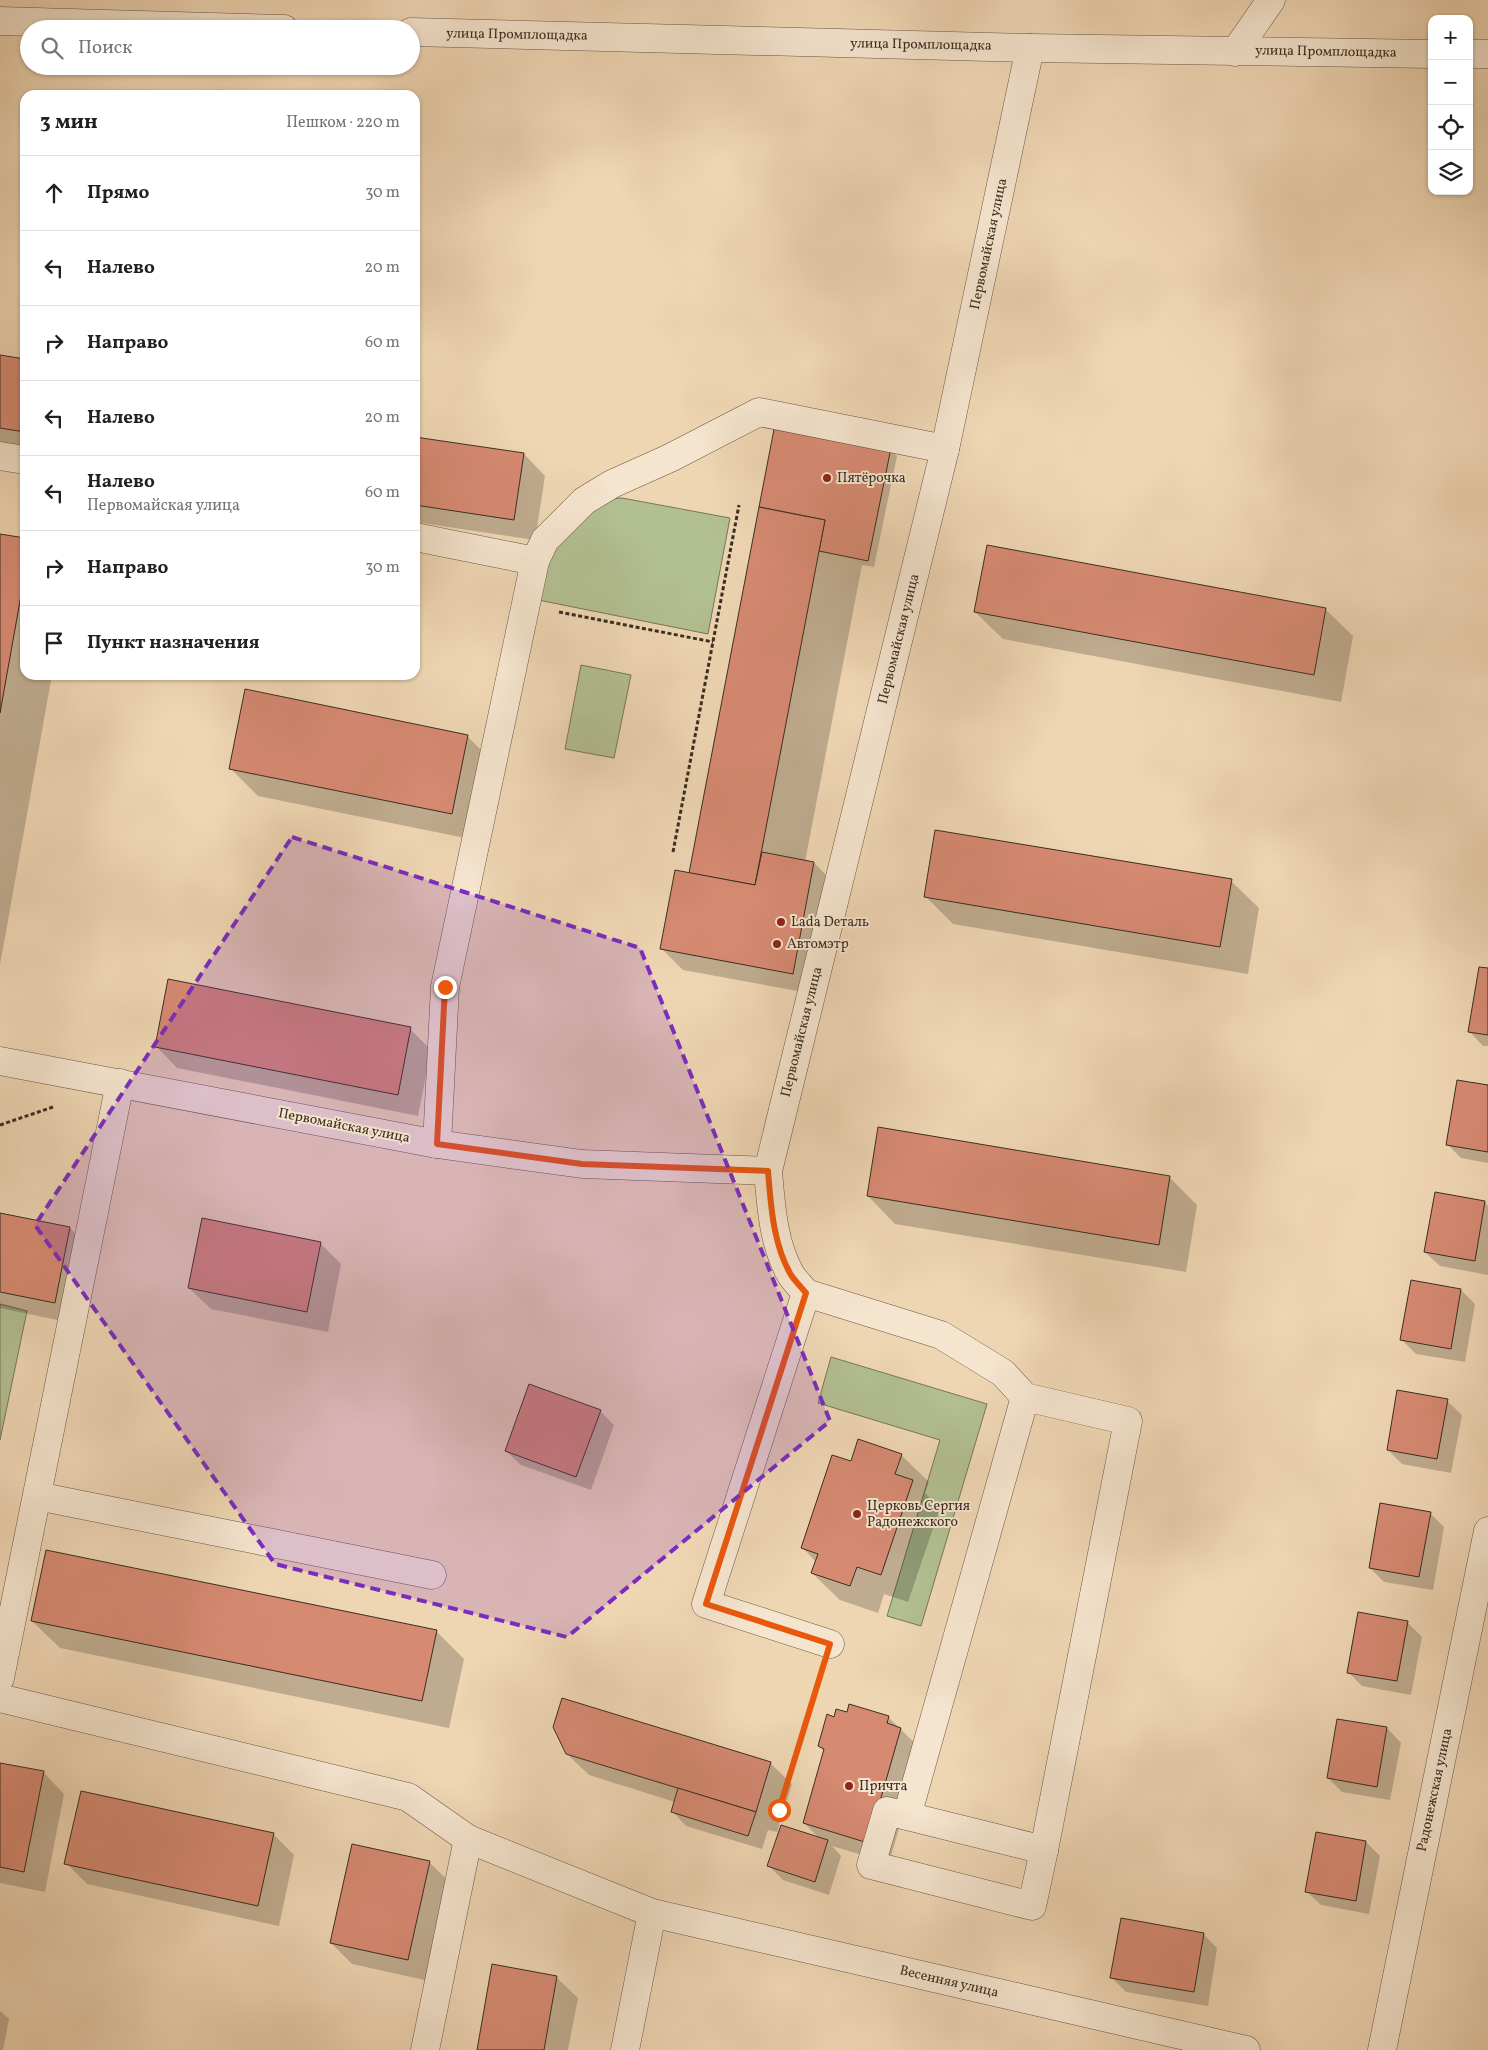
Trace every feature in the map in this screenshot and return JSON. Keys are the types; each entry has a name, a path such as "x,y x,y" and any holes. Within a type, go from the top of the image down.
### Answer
{"street":[{"path":"1235,52 1270,0"},
{"path":"0,22 20,22"},
{"name":"улица Промплощадка","path":"420,32 1030,48 1428,54"},
{"name":"Первомайская улица","path":"0,1061 437,1144 582,1164 768,1171 946,450 1030,48"},
{"path":"1473,54 1488,54"},
{"path":"437,1144 445,987 535,561 545,540 584,501 612,484 670,458 759,412 946,450"},
{"path":"0,456 20,459"},
{"path":"420,538 535,561"},
{"path":"0,1678 120,1083"},
{"path":"768,1171 772,1214 782,1256 791,1275 806,1293 941,1336 1003,1373 1025,1397 1128,1421 1044,1850 1032,1906 871,1865 887,1811 1044,1850"},
{"path":"806,1293 706,1604 830,1644"},
{"path":"907,1816 1025,1397"},
{"path":"37,1496 432,1575"},
{"name":"Радонежская улица","path":"1382,2050 1488,1531"},
{"name":"Весенняя улица","path":"0,1698 408,1797 468,1839 652,1913 1141,2038 1246,2050"},
{"path":"425,2050 468,1839"},
{"path":"625,2050 652,1913"}],"path":[{"path":"673,852 739,505"},
{"path":"526,605 712,642"},
{"path":"779,1810 830,1644"}],"highlighted area":[{"path":"292,837 640,948 830,1421 567,1637 275,1564 35,1225"}],"green space":[{"path":"622,498 730,518 708,634 538,600 547,554 579,519 609,499"},
{"path":"581,665 631,675 614,758 565,749"},
{"path":"0,1304 27,1311 0,1440"},
{"path":"831,1357 987,1404 921,1626 887,1616 940,1440 818,1403"}],"building":[{"path":"0,355 20,358 20,431 0,428"},
{"path":"775,424 891,448 868,561 819,551 825,520 759,507"},
{"path":"420,438 524,453 514,520 420,506"},
{"path":"759,507 825,520 755,885 689,873"},
{"path":"0,534 20,537 20,601 0,713"},
{"path":"987,545 1326,608 1314,675 974,612"},
{"path":"245,689 468,735 452,814 229,769"},
{"path":"935,830 1232,879 1220,947 924,897"},
{"path":"762,852 814,862 793,974 660,949 675,870 755,885"},
{"path":"1479,967 1488,968 1488,1035 1468,1032"},
{"path":"168,979 411,1027 398,1095 155,1047"},
{"path":"1457,1080 1488,1085 1488,1152 1446,1145"},
{"path":"878,1127 1170,1176 1159,1245 867,1196"},
{"path":"1435,1192 1485,1201 1475,1261 1424,1252"},
{"path":"0,1213 70,1227 55,1303 0,1292"},
{"path":"202,1218 321,1242 307,1312 188,1288"},
{"path":"1411,1280 1461,1289 1451,1349 1400,1340"},
{"path":"529,1384 601,1410 576,1477 505,1451"},
{"path":"1397,1390 1448,1399 1437,1459 1387,1450"},
{"name":"Церковь Сергия Радонежского","path":"858,1439 902,1454 895,1474 913,1480 881,1575 857,1567 850,1586 811,1573 818,1554 801,1548 832,1455 851,1461"},
{"path":"1380,1503 1431,1512 1419,1577 1369,1568"},
{"path":"46,1550 437,1630 422,1701 31,1621"},
{"path":"1358,1612 1408,1621 1397,1681 1347,1673"},
{"path":"562,1698 771,1762 756,1812 566,1754 553,1727"},
{"name":"Причта","path":"849,1704 889,1716 887,1723 901,1728 868,1843 803,1823 824,1749 818,1746 827,1714 834,1717 836,1709 847,1712"},
{"path":"1337,1719 1387,1727 1377,1787 1327,1778"},
{"path":"0,1763 44,1771 24,1872 0,1867"},
{"path":"678,1788 756,1812 748,1836 671,1812"},
{"path":"81,1791 274,1833 258,1906 64,1864"},
{"path":"781,1825 828,1840 815,1882 767,1866"},
{"path":"1316,1832 1366,1841 1356,1901 1305,1892"},
{"path":"352,1844 430,1861 408,1960 330,1943"},
{"path":"1121,1918 1204,1933 1194,1992 1110,1978"},
{"path":"492,1964 557,1976 544,2050 477,2050"}],"place":[{"name":"Пятёрочка","path":"827,478"},
{"name":"Lada Dеталь","path":"781,922"},
{"name":"Автомэтр","path":"777,944"},
{"name":"Церковь Сергия Радонежского","path":"857,1514"},
{"name":"Причта","path":"849,1786"}],"route":[{"path":"445,987 437,1144 582,1164 768,1171 772,1214 782,1256 791,1275 806,1293 706,1604 830,1644 779,1810"}]}
